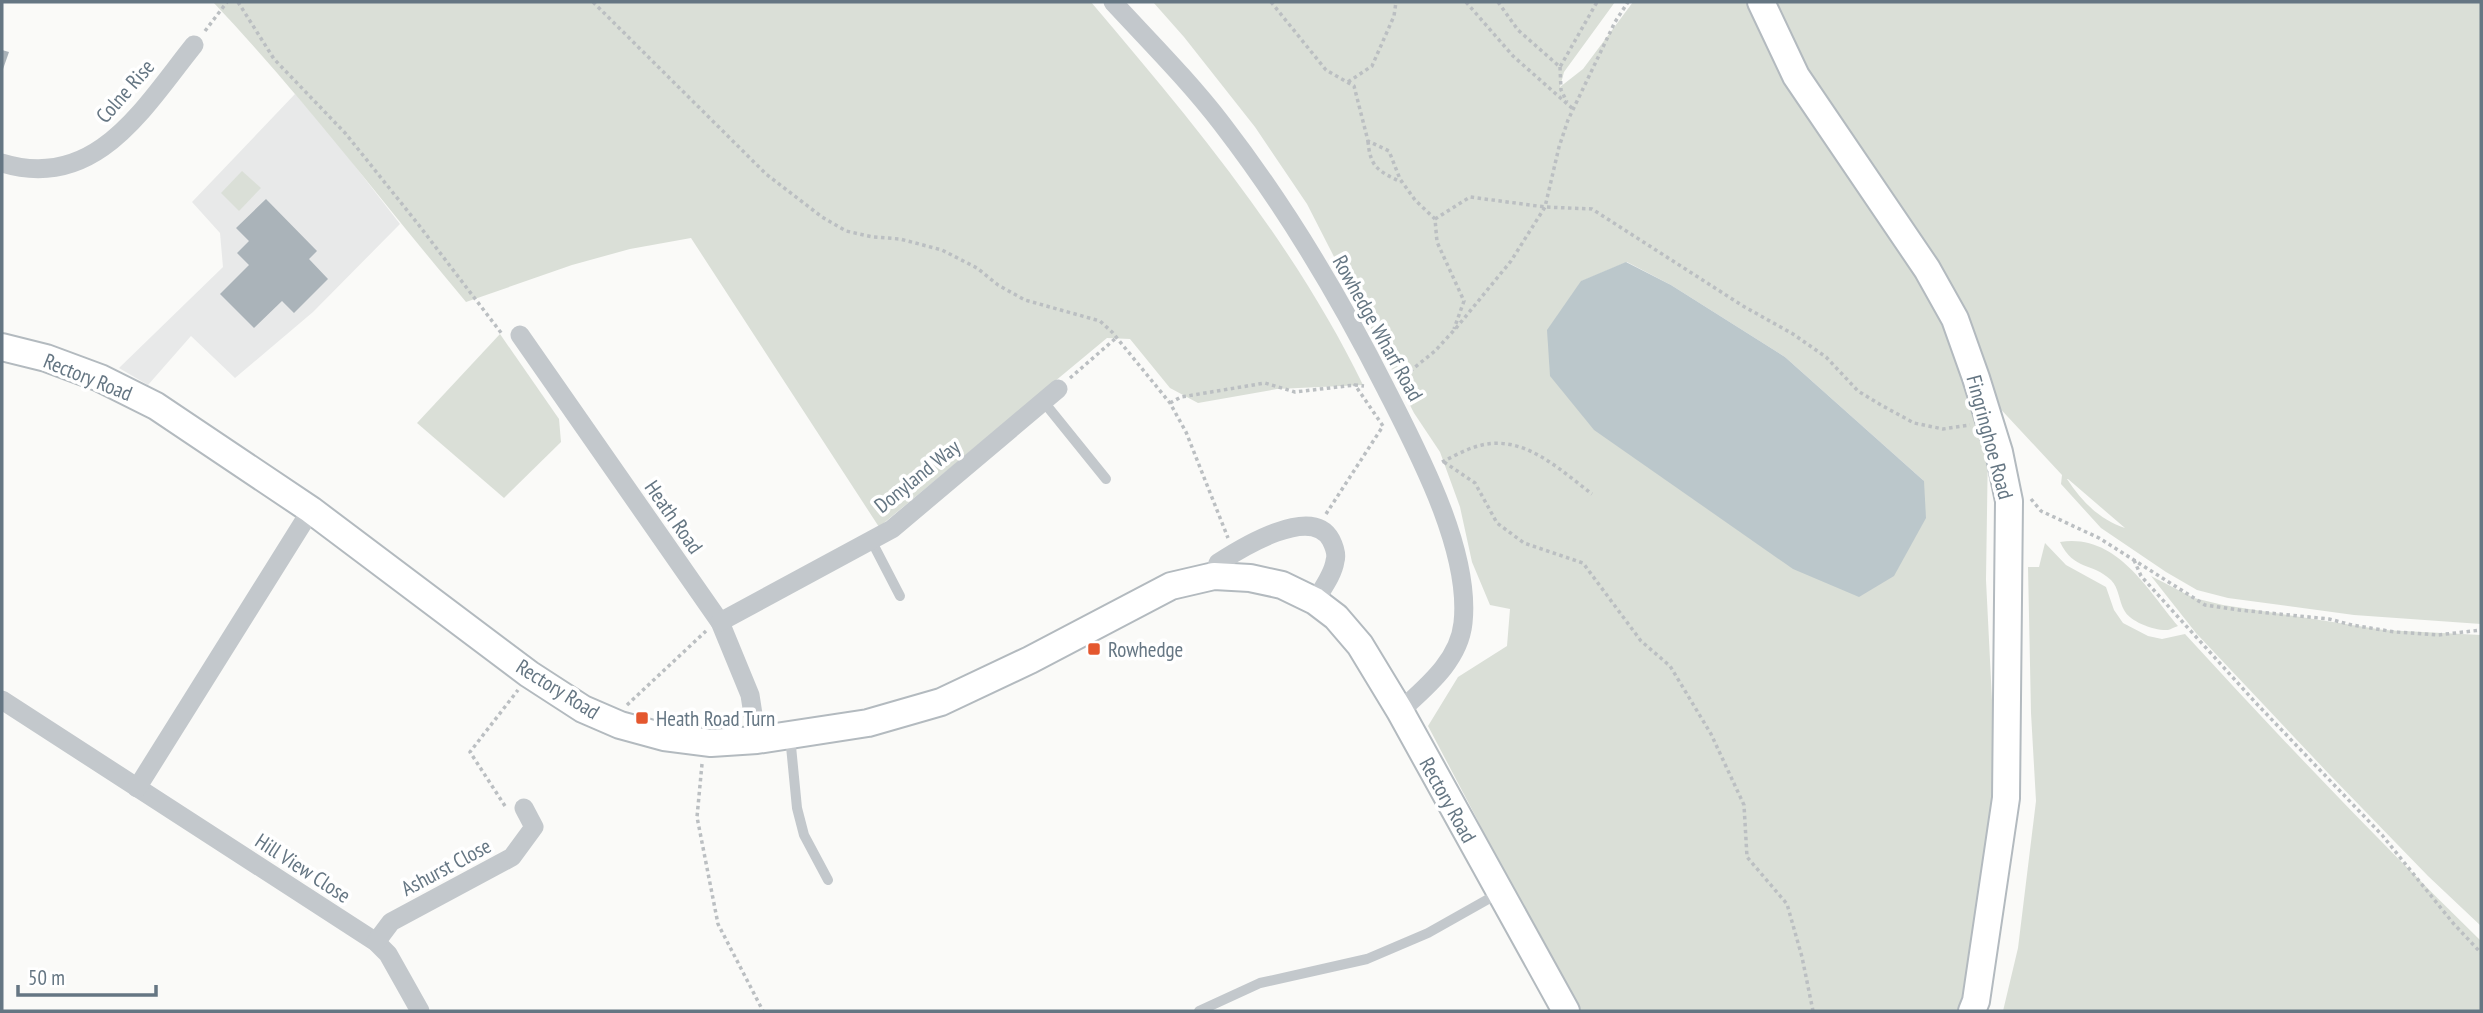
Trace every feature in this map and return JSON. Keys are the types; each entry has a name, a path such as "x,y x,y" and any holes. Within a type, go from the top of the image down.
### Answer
{"street":[{"name":"Rowhedge Wharf Road","path":"1113,2 1221,122 1270,190 1330,284 1383,383 1436,466 1457,558 1463,624 1453,655 1432,681 1400,711"},
{"name":"Fingringhoe Road","path":"1761,2 1796,76 1927,269 1955,319 1989,421 2009,501 2006,798 1976,1001 1972,1011"},
{"name":"Colne Rise","path":"2,163 30,168 57,167 86,158 106,147 133,120 194,45"},
{"name":"Heath Road","path":"520,335 719,621 750,695 757,740"},
{"name":"Rectory Road","path":"2,347 46,358 100,378 156,406 311,510 530,674 583,709 611,721 664,737 704,742 757,740 868,723 941,702 1030,660 1171,586 1214,576 1250,578 1282,585 1315,601 1336,617 1360,645 1400,711 1566,1011"},
{"name":"Donyland Way","path":"719,621 892,529 1050,395"},
{"path":"137,788 311,510"},
{"path":"1214,576 1218,563 1277,532 1304,526 1317,528 1327,533 1334,545 1336,561 1315,601"},
{"name":"Hill View Close","path":"2,700 376,942 388,954 420,1011"},
{"name":"Ashurst Close","path":"376,942 391,922 512,858 542,828 524,808"}],"lane":[{"path":"1050,395 1106,479"},
{"path":"871,540 900,596"},
{"path":"790,736 797,808 804,835 828,880"},
{"path":"1199,1011 1260,983 1367,959 1429,933 1499,893"}],"path":[{"path":"194,45 227,2"},
{"path":"238,2 274,59 346,134 509,343 520,335"},
{"path":"593,2 766,174 822,217 846,231 900,239 942,250 977,268 998,285 1026,300 1100,321 1170,403 1186,432 1233,553"},
{"path":"1271,2 1326,70 1354,86 1368,141 1369,159 1384,174 1403,183"},
{"path":"1348,82 1372,66 1394,16 1396,2"},
{"path":"1466,2 1513,56 1573,109"},
{"path":"1498,2 1518,30 1560,66"},
{"path":"1568,106 1561,90 1560,66 1597,2"},
{"path":"1170,403 1181,397 1265,383 1295,392 1383,383 1435,351 1511,261 1545,207 1559,147 1573,109 1615,22 1628,2"},
{"path":"1368,141 1389,151 1403,183 1415,200 1435,219 1437,242 1464,301 1454,331"},
{"path":"1435,219 1470,197 1545,207 1592,209 1743,306 1793,334 1826,357 1858,391 1914,423 1943,429 1989,421"},
{"path":"1050,395 1116,338"},
{"path":"1355,385 1383,383"},
{"path":"1317,528 1382,426 1355,385"},
{"path":"1436,466 1483,444 1515,444 1527,448 1592,494"},
{"path":"1436,466 1475,483 1497,523 1524,543 1583,564 1642,641 1670,666 1711,734 1744,805 1747,858 1787,904 1814,1011"},
{"path":"2028,489 2031,499 2041,511 2099,538 2205,604 2329,619 2395,632 2438,635 2481,631"},
{"path":"2134,558 2141,576 2255,702 2382,835 2453,923 2481,953"},
{"path":"611,721 719,621"},
{"path":"524,808 508,811 470,752 530,674"},
{"path":"704,742 697,817 718,925 763,1011"}],"shaded area":[{"path":"213,2 1091,2 1239,185 1306,282 1363,385 1277,389 1198,403 1170,388 1130,339 1107,338 879,527 691,238 630,249 572,265 466,302 310,112"},
{"path":"1153,2 1615,2 1564,72 1560,87 1583,69 1633,2 2481,2 2481,624 2354,615 2228,598 2197,590 2101,528 2061,484 2062,475 1968,374 1988,445 1986,580 1996,780 1963,1011 1577,1011 1535,942 1477,819 1428,726 1458,677 1507,646 1510,609 1490,605 1472,562 1460,507 1440,452 1414,413 1307,204 1255,127","holes":["1627,262 1671,285 1785,357 1924,481 1582,281","2068,479 2125,528 2092,509"]},
{"path":"295,94 400,224 313,312 235,378 191,336 148,385 119,368 223,267 220,233 192,202"},
{"path":"242,171 261,188 239,211 221,193"},
{"path":"1626,262 1671,285 1785,357 1924,481 1926,518 1894,576 1859,597 1793,569 1594,430 1550,376 1547,330 1581,281"},
{"path":"500,334 559,419 561,442 504,498 417,423"},
{"path":"2060,542 2098,546 2114,555 2142,581 2178,626 2168,630 2156,629 2132,618 2124,610 2111,580 2071,558"},
{"path":"2045,543 2066,565 2106,587 2114,610 2123,623 2148,636 2162,639 2185,634 2331,790 2481,941 2481,1011 2003,1011 2018,948 2036,801 2028,567 2039,567"},
{"path":"2151,576 2194,598 2223,605 2384,630 2481,635 2481,926 2428,876 2196,633"}],"building":[{"path":"2,50 9,52 2,72"},
{"path":"266,199 317,251 309,259 328,279 294,313 282,301 254,328 220,294 249,265 237,253 249,241 236,228"}],"place":[{"name":"Rowhedge","path":"1094,649"},
{"name":"Heath Road Turn","path":"642,718"}]}
